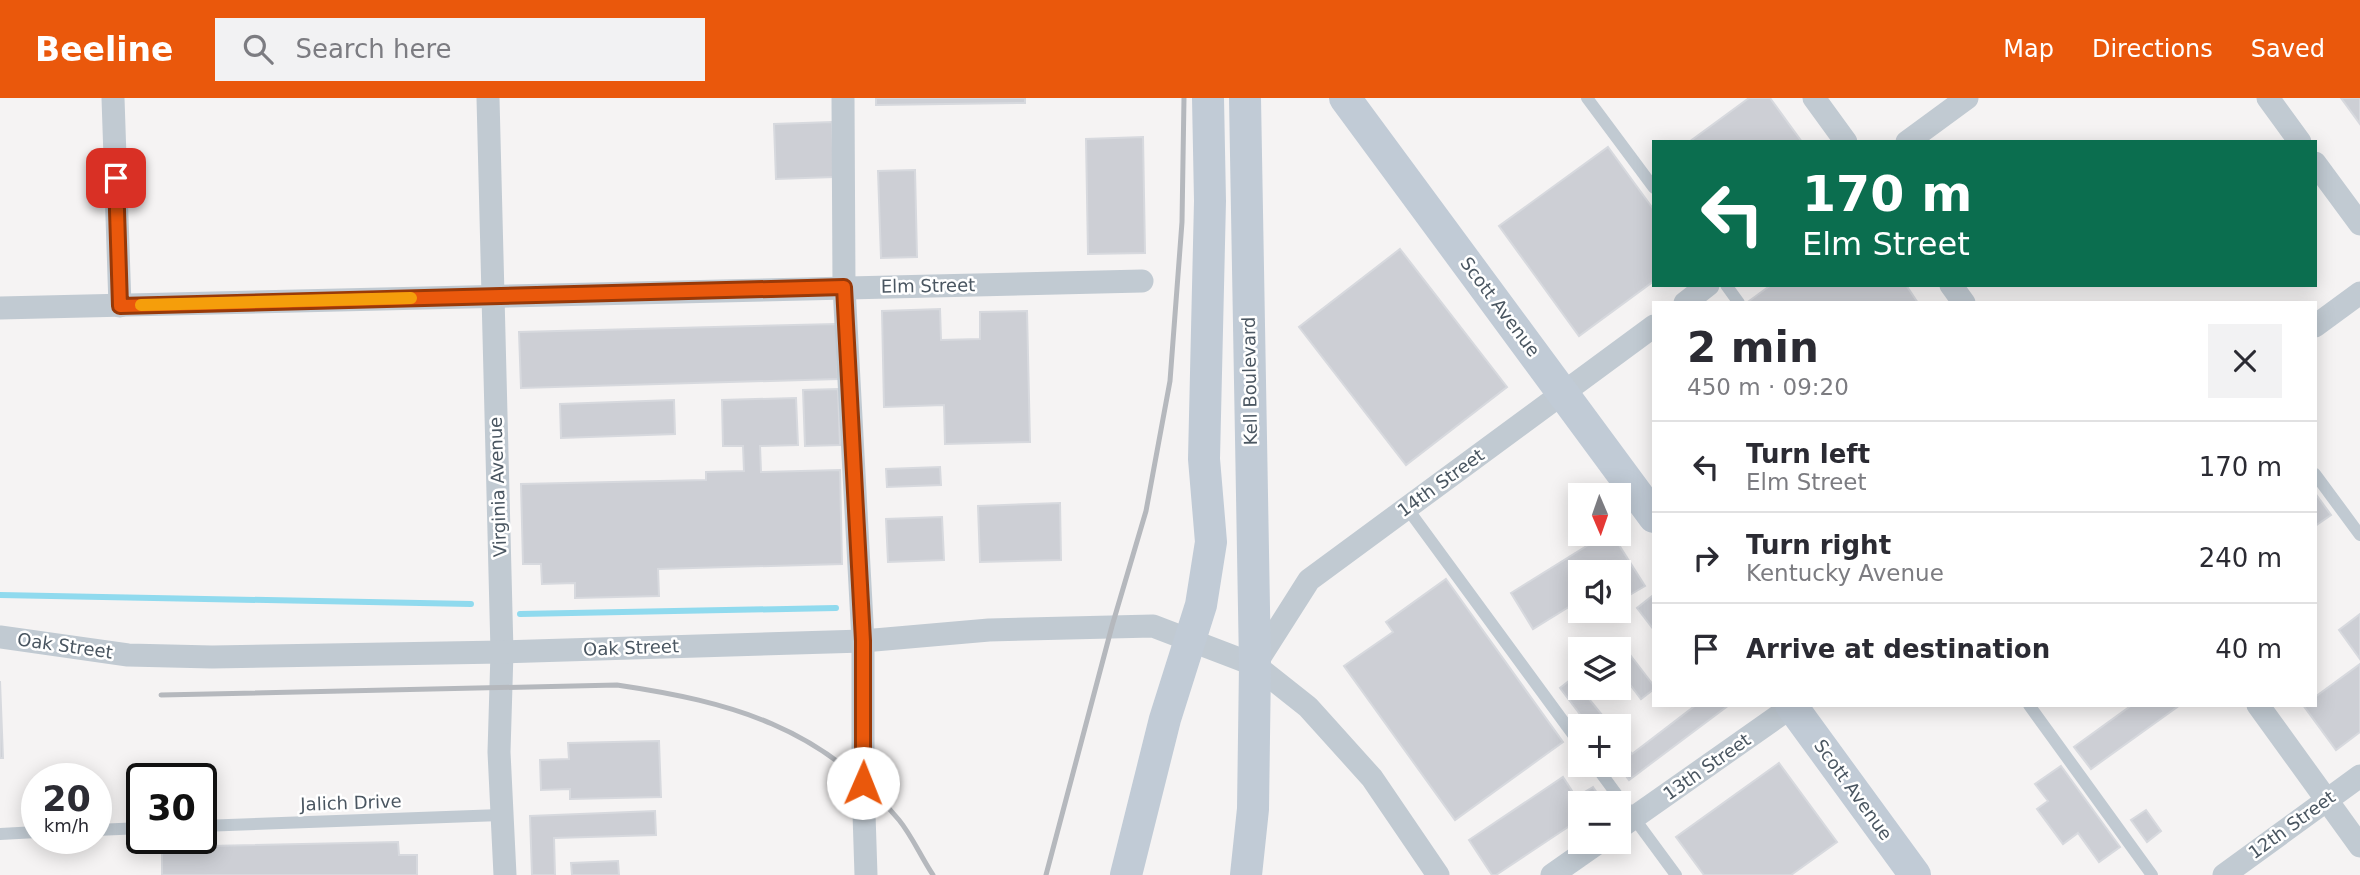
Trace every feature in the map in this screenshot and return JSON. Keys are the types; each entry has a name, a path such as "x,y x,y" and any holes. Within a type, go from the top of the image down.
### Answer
{"main road":[{"path":"1126,875 1165,719 1201,605 1211,542 1204,459 1210,201 1208,98"},
{"name":"Kell Boulevard","path":"1245,98 1255,665 1253,809 1246,875"},
{"name":"Scott Avenue","path":"1345,98 1652,514"},
{"name":"Scott Avenue","path":"1794,707 1915,875"}],"street":[{"path":"113,98 120,306"},
{"name":"Virginia Avenue","path":"488,98 502,652 499,752 505,875"},
{"path":"843,98 844,287 863,641 866,875"},
{"path":"1814,98 1845,140"},
{"path":"1910,140 1966,98"},
{"path":"2268,98 2299,140"},
{"path":"2317,166 2360,224"},
{"name":"Elm Street","path":"0,308 1142,281"},
{"path":"1688,301 1705,287"},
{"path":"2317,325 2360,293"},
{"name":"14th Street","path":"1255,665 1309,580 1652,327"},
{"name":"Oak Street","path":"0,637 128,655 174,657 502,652 863,641 989,630 1153,626 1255,665 1308,708 1372,778 1437,875"},
{"name":"13th Street","path":"1631,819 1792,707"},
{"path":"2259,707 2360,846"},
{"name":"12th Street","path":"2224,875 2360,776"},
{"path":"1552,875 1582,854"}],"lane":[{"path":"1587,98 1652,185"},
{"path":"2317,477 2360,536"},
{"path":"1407,508 1568,728"},
{"path":"2030,707 2151,875"},
{"name":"Jalich Drive","path":"217,825 501,815"},
{"path":"1631,828 1676,875"},
{"path":"0,834 21,833"}],"building":[{"path":"876,98 1025,98 1025,103 876,105"},
{"path":"1749,98 1770,98 1801,140 1692,140"},
{"path":"2341,98 2360,98 2360,124"},
{"path":"832,122 834,177 776,179 774,124"},
{"path":"1143,137 1145,253 1088,254 1086,139"},
{"path":"1608,147 1652,207 1652,282 1579,336 1499,226"},
{"path":"915,170 917,257 881,258 878,171"},
{"path":"1400,249 1507,387 1406,465 1299,327"},
{"path":"1768,287 1907,287 1917,301 1749,301"},
{"path":"940,309 941,340 980,339 980,312 1027,311 1030,442 945,444 944,405 884,407 882,311"},
{"path":"836,324 838,379 521,388 519,332"},
{"path":"838,389 840,445 805,446 803,390"},
{"path":"796,398 798,445 760,446 761,472 840,470 842,564 658,569 659,596 575,598 575,583 542,584 541,564 523,564 521,484 706,480 706,472 744,471 743,446 723,446 722,400"},
{"path":"674,400 675,434 561,438 560,404"},
{"path":"940,467 941,485 887,487 886,469"},
{"path":"2317,496 2331,515 2317,525"},
{"path":"1060,503 1061,560 980,562 978,506"},
{"path":"942,517 944,560 888,562 886,519"},
{"path":"1587,546 1620,546 1628,560 1568,560 1568,607 1533,629 1511,593"},
{"path":"1631,564 1645,586 1631,594"},
{"path":"1446,579 1563,742 1455,820 1344,666 1393,632 1386,622"},
{"path":"1652,596 1652,627 1637,608"},
{"path":"2360,614 2360,659 2339,630"},
{"path":"1631,656 1652,683 1652,691 1641,699 1631,686"},
{"path":"2360,664 2360,732 2336,750 2304,707 2317,707 2317,696"},
{"path":"0,681 3,758 0,758"},
{"path":"1568,682 1568,698 1560,688"},
{"path":"1569,700 1590,700 1601,714 1580,714"},
{"path":"1693,707 1726,707 1629,780 1627,777 1631,777 1631,753"},
{"path":"2129,707 2177,707 2091,769 2074,747"},
{"path":"659,741 661,797 570,799 570,789 541,790 540,760 569,759 568,743"},
{"path":"1779,763 1837,842 1791,875 1704,875 1676,837"},
{"path":"2061,766 2120,847 2099,862 2078,833 2063,844 2037,809 2048,801 2035,784"},
{"path":"1563,777 1572,791 1568,791 1568,827 1496,875 1492,875 1469,840"},
{"path":"2146,810 2161,831 2147,842 2131,820"},
{"path":"655,811 656,835 554,838 555,875 532,875 530,816"},
{"path":"398,842 399,855 417,855 417,875 162,875 162,854 217,854 217,846"},
{"path":"618,861 619,875 572,875 571,863"}],"waterway":[{"path":"0,595 471,604"},
{"path":"520,614 836,608"}],"railway":[{"path":"1046,875 1112,626 1146,511 1170,381 1182,222 1184,98"},
{"path":"161,695 617,685 699,700 772,724 839,762 869,788 899,820 933,875"}],"slow traffic":[{"path":"141,305 411,298"}],"route":[{"path":"116,178 120,306 844,287 863,641 863,783"}]}
